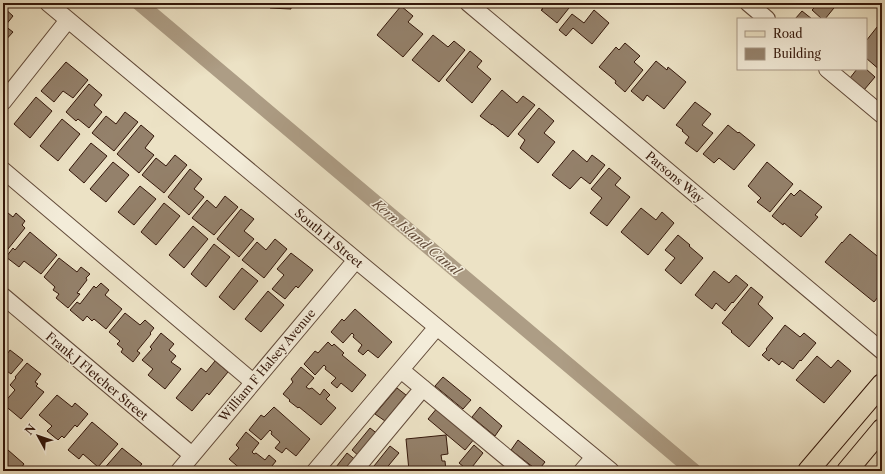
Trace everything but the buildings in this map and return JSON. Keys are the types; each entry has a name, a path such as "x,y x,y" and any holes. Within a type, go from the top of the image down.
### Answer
{"main road":[{"path":"808,471 882,384"},
{"path":"848,471 882,429"}],"street":[{"name":"South H Street","path":"48,3 611,471"},
{"name":"Parsons Way","path":"468,3 882,351"},
{"path":"748,3 766,18"},
{"path":"3,102 68,20"},
{"path":"828,70 882,115"},
{"path":"3,170 253,382"},
{"name":"William F Halsey Avenue","path":"178,471 356,260"},
{"name":"Frank J Fletcher Street","path":"3,296 192,455"},
{"path":"315,471 437,327"},
{"path":"401,370 522,471"},
{"path":"354,471 423,388"},
{"path":"582,471 594,457"}],"waterway":[{"name":"Kern Island Canal","path":"139,3 694,471"}]}
